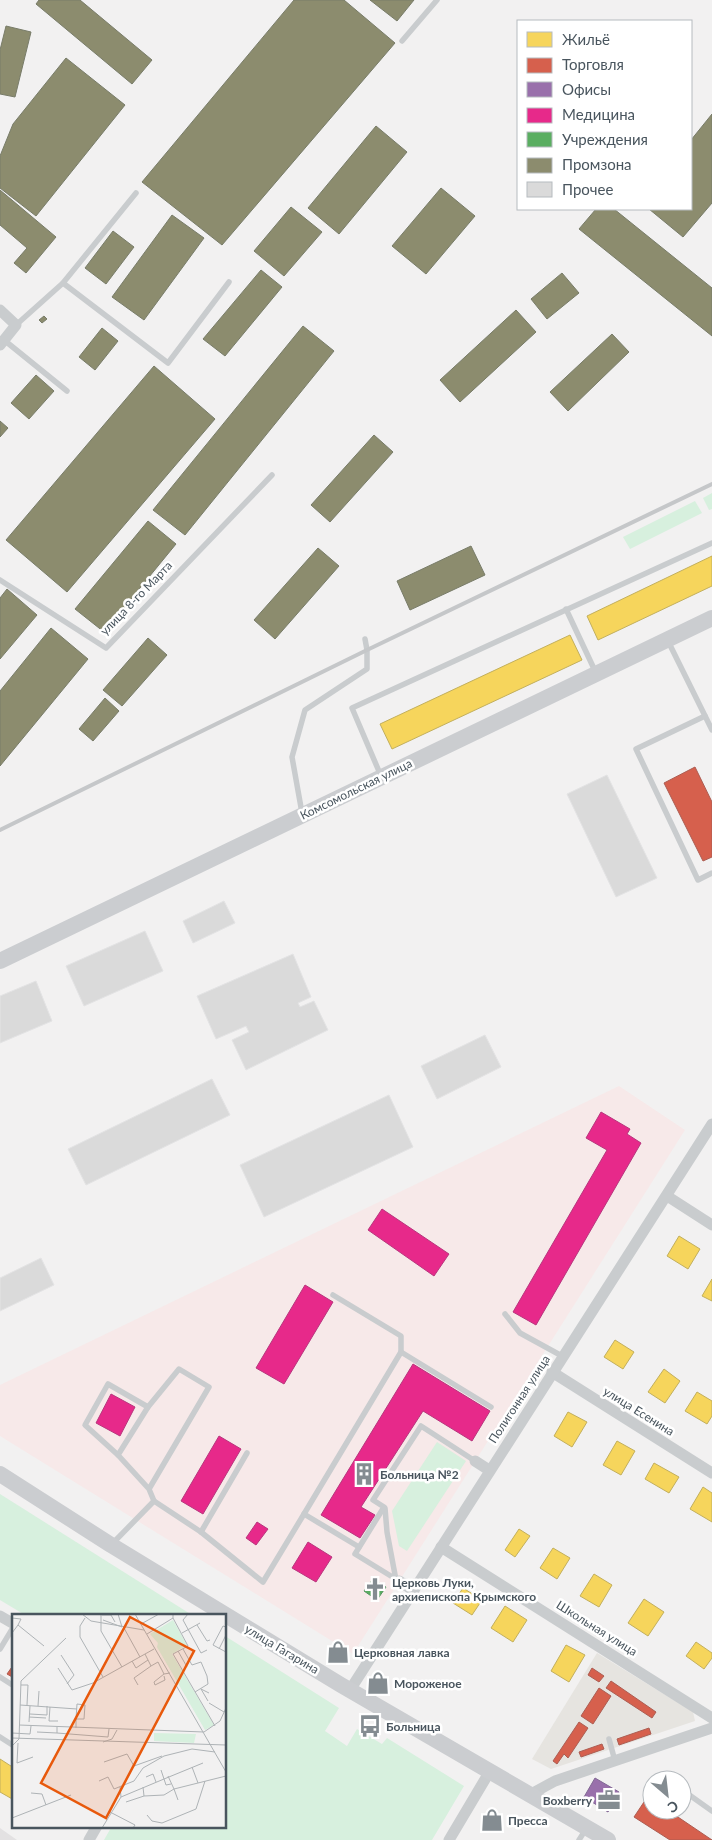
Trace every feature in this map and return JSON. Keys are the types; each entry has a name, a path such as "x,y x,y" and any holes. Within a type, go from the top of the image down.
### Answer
{"street":[{"path":"0,310 16,325 2,343"},
{"name":"Комсомольская улица","path":"0,961 712,618"},
{"name":"Полигонная улица","path":"350,1690 712,1124"},
{"path":"667,1196 712,1225"},
{"name":"улица Есенина","path":"552,1372 712,1473"},
{"path":"475,1461 489,1470"},
{"name":"улица Гагарина","path":"0,1474 225,1614"},
{"name":"Школьная улица","path":"441,1546 712,1718"},
{"path":"397,1580 413,1590"},
{"name":"улица Гагарина","path":"226,1614 350,1690 531,1794 583,1834 608,1840"},
{"path":"0,1616 12,1624"},
{"path":"531,1794 555,1781 712,1728"},
{"path":"449,1840 490,1771"},
{"path":"89,1840 96,1828"}],"lane":[{"path":"402,41 437,0"},
{"path":"16,325 63,283 136,192"},
{"path":"63,283 168,363 229,282"},
{"path":"2,343 67,391"},
{"name":"улица 8-го Марта","path":"0,580 106,648 272,475"},
{"path":"381,776 352,708 712,543"},
{"path":"566,609 596,673"},
{"path":"303,814 292,757 305,710 367,669 365,639"},
{"path":"667,639 712,730"},
{"path":"706,716 636,749 698,880 712,873"},
{"path":"148,1406 108,1384 85,1425 118,1454 149,1489 154,1501 201,1532 263,1582 401,1352 401,1336 333,1295"},
{"path":"505,1314 520,1333 562,1356"},
{"path":"401,1352 491,1407"},
{"path":"118,1454 148,1406 179,1369 209,1388 149,1489"},
{"path":"397,1580 384,1508 373,1500 420,1426 475,1461"},
{"path":"201,1532 247,1453"},
{"path":"112,1545 154,1501"},
{"path":"384,1508 355,1554 397,1580"},
{"path":"304,1514 360,1547"},
{"path":"0,1649 12,1628"},
{"path":"0,1677 12,1685"},
{"path":"0,1737 12,1745"},
{"path":"609,1739 615,1761"},
{"path":"692,1797 712,1811"}],"shaded area":[{"path":"619,1086 685,1130 353,1654 0,1436 0,1385"},
{"path":"597,1653 693,1712 695,1721 551,1769 532,1759"},
{"path":"0,1828 17,1840 0,1840"}],"green space":[{"path":"712,493 712,509 709,510 703,498"},
{"path":"695,501 702,513 630,549 623,537"},
{"path":"437,1442 466,1461 407,1551 399,1546 392,1511"},
{"path":"0,1494 190,1614 23,1614 0,1600"},
{"path":"226,1637 339,1708 325,1731 347,1746 357,1729 382,1744 387,1738 464,1786 432,1840 104,1840 111,1828 226,1828"}],"building: Жильё":[{"path":"712,556 712,586 598,640 587,616"},
{"path":"570,635 582,660 392,749 380,724"},
{"path":"679,1236 700,1249 688,1269 667,1256"},
{"path":"712,1279 712,1301 702,1296"},
{"path":"615,1340 634,1352 623,1369 604,1357"},
{"path":"664,1369 680,1381 665,1403 648,1392"},
{"path":"697,1392 712,1401 712,1416 707,1424 685,1411"},
{"path":"568,1412 587,1422 572,1447 554,1436"},
{"path":"617,1441 635,1451 621,1475 603,1465"},
{"path":"654,1463 679,1477 669,1493 645,1479"},
{"path":"703,1487 712,1493 712,1522 690,1509"},
{"path":"519,1529 530,1536 515,1557 505,1550"},
{"path":"553,1548 570,1558 557,1579 540,1568"},
{"path":"594,1574 612,1585 599,1607 580,1596"},
{"path":"463,1588 482,1600 472,1615 453,1603"},
{"path":"644,1599 664,1612 648,1636 628,1623"},
{"path":"505,1606 527,1620 513,1642 491,1628"},
{"path":"696,1642 712,1653 712,1658 704,1669 686,1656"},
{"path":"566,1645 585,1655 569,1682 551,1671"},
{"path":"0,1759 12,1767 12,1799 0,1792"}],"building: Торговля":[{"path":"695,767 712,802 712,857 703,861 664,783"},
{"path":"12,1667 12,1677 7,1674"},
{"path":"592,1668 604,1676 599,1682 588,1675"},
{"path":"611,1681 656,1712 652,1718 606,1688"},
{"path":"599,1688 611,1696 593,1724 581,1716"},
{"path":"579,1722 588,1728 568,1758 564,1754 557,1764 553,1761"},
{"path":"649,1728 651,1734 619,1745 617,1739"},
{"path":"602,1744 604,1749 581,1757 579,1752"},
{"path":"642,1805 642,1820 682,1820 712,1840 670,1840 634,1817"}],"building: Офисы":[{"path":"595,1778 619,1792 608,1812 584,1797"}],"building: Медицина":[{"path":"601,1112 630,1129 627,1134 641,1143 536,1325 513,1312 607,1150 586,1138"},
{"path":"382,1209 449,1254 434,1276 368,1230"},
{"path":"305,1285 333,1302 284,1384 256,1368"},
{"name":"Больница №2","path":"413,1364 490,1411 472,1441 423,1411 361,1507 375,1515 360,1538 321,1515"},
{"path":"111,1394 135,1407 120,1436 96,1423"},
{"path":"219,1436 241,1449 203,1514 181,1501"},
{"path":"257,1522 268,1529 256,1545 246,1538"},
{"path":"308,1542 332,1557 316,1582 292,1568"}],"building: Учреждения":[{"name":"Церковь Луки, архиепископа Крымского","path":"373,1579 386,1587 377,1600 364,1591"}],"building: Промзона":[{"path":"39,0 80,0 152,60 132,84 36,4"},
{"path":"294,0 344,0 395,43 222,245 142,182"},
{"path":"370,0 414,0 397,21"},
{"path":"6,26 31,32 15,97 0,94 0,50"},
{"path":"66,58 125,105 36,216 0,188 0,156 13,124"},
{"path":"712,114 712,203 683,237 650,210 692,210 692,139"},
{"path":"376,126 407,152 339,234 308,208"},
{"path":"441,188 475,216 426,274 392,246"},
{"path":"0,190 56,237 26,273 14,263 27,248 0,225"},
{"path":"291,207 322,232 284,276 254,251"},
{"path":"595,210 615,210 712,288 712,336 579,229"},
{"path":"172,215 204,238 144,320 112,297"},
{"path":"113,231 134,247 106,284 85,268"},
{"path":"261,270 282,287 225,356 203,339"},
{"path":"562,273 579,293 547,319 531,299"},
{"path":"516,310 536,332 460,402 440,380"},
{"path":"44,316 47,319 42,323 39,320"},
{"path":"303,326 334,351 185,535 153,510"},
{"path":"102,328 118,341 95,370 79,357"},
{"path":"612,334 629,352 568,411 550,392"},
{"path":"154,366 215,419 67,592 6,540"},
{"path":"36,375 54,391 29,419 11,403"},
{"path":"0,421 8,428 0,437"},
{"path":"374,435 393,452 330,522 311,505"},
{"path":"148,521 176,544 104,632 75,609"},
{"path":"471,546 485,575 410,610 397,581"},
{"path":"318,548 339,566 275,639 254,620"},
{"path":"7,589 37,615 0,659 0,598"},
{"path":"51,628 88,659 0,766 0,691"},
{"path":"148,638 167,655 122,706 103,690"},
{"path":"105,698 119,711 93,741 79,729"}],"building: Прочее":[{"path":"607,775 657,878 616,897 567,794"},
{"path":"224,901 235,923 193,943 183,921"},
{"path":"145,931 163,971 84,1006 66,966"},
{"path":"293,954 311,997 298,1003 300,1007 314,1001 328,1030 246,1070 232,1040 249,1032 246,1026 216,1039 197,996"},
{"path":"36,981 52,1021 0,1043 0,996"},
{"path":"485,1035 501,1067 437,1099 421,1066"},
{"path":"212,1079 230,1115 86,1185 68,1149"},
{"path":"389,1095 413,1147 264,1217 240,1165"},
{"path":"41,1258 54,1285 0,1311 0,1278"}],"railway":[{"path":"0,830 712,484"}],"place":[{"name":"Больница №2","path":"364,1474"},
{"name":"Церковь Луки, архиепископа Крымского","path":"375,1589"},
{"name":"Церковная лавка","path":"338,1652"},
{"name":"Мороженое","path":"378,1683"},
{"name":"Больница","path":"370,1726"},
{"name":"Boxberry","path":"609,1800"},
{"name":"Пресса","path":"492,1820"}]}
